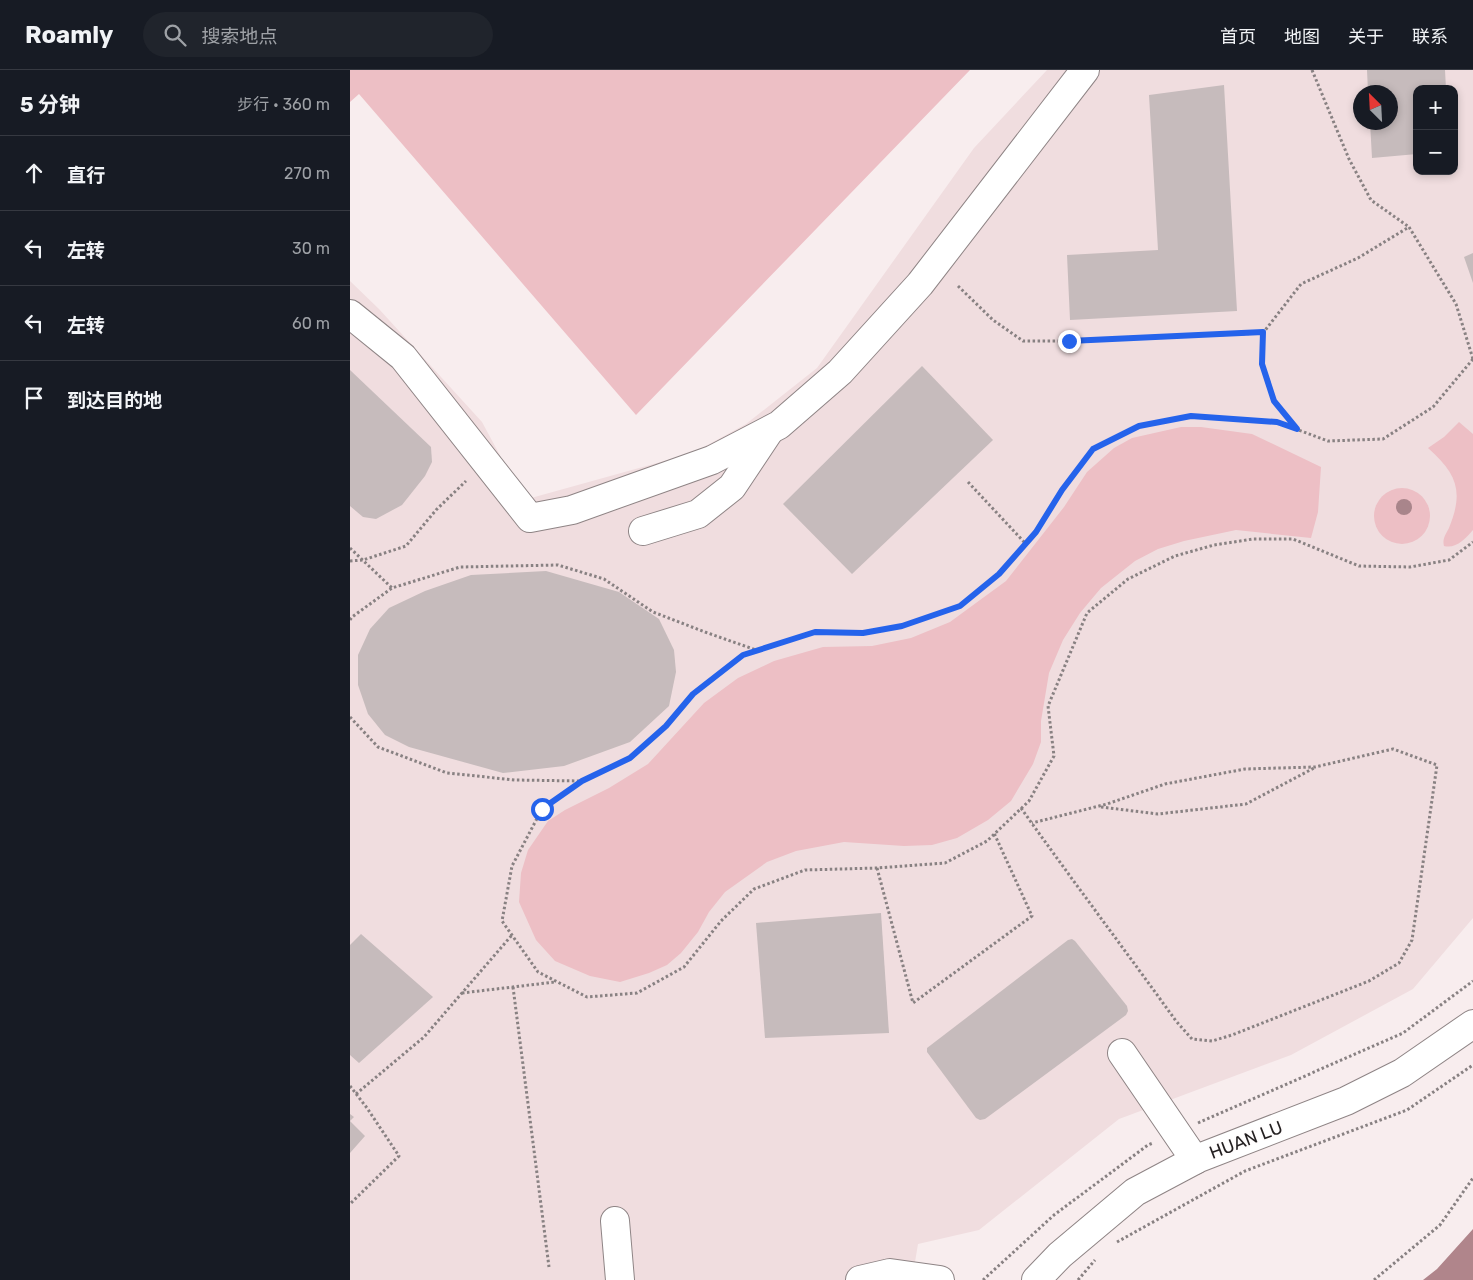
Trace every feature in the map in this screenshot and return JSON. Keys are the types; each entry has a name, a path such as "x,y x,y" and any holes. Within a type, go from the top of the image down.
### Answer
{"street":[{"path":"350,314 403,357 530,518 572,510 712,460 779,425 840,372 920,284 1085,70"},
{"path":"643,532 698,514 732,487 769,430"},
{"name":"HUAN LU","path":"1036,1280 1060,1255 1136,1192 1195,1160 1346,1101 1402,1073 1473,1024"},
{"path":"1122,1053 1195,1160"},
{"path":"615,1221 620,1280"},
{"path":"860,1280 890,1273 940,1280"}],"path":[{"path":"1312,70 1350,159 1371,200 1409,227 1456,304 1473,360 1433,407 1383,439 1328,441 1277,422 1191,416 1139,426 1093,449 1062,490 1036,532 999,574 960,606 902,626 863,633 815,632 743,655 693,694 666,726 630,758 582,781 542,809 512,866 502,921 538,972 587,997 636,993 684,967 721,921 754,889 805,870 945,864 987,841 1028,801 1054,756 1048,706 1087,614 1128,579 1175,556 1214,545 1253,539 1293,539 1359,566 1410,567 1449,560 1473,542"},
{"path":"1297,429 1274,401 1262,364 1263,332 1301,284 1358,258 1409,227"},
{"path":"958,286 993,320 1023,341 1069,341 1263,332"},
{"path":"350,562 363,560 406,546 436,510 466,480"},
{"path":"968,482 1026,543"},
{"path":"350,548 392,588"},
{"path":"350,620 392,588 460,566 558,565 604,579 653,612 757,651"},
{"path":"350,717 378,747 447,773 514,780 582,781"},
{"path":"1021,808 1176,1021 1192,1038 1212,1041 1232,1035 1369,981 1399,963 1412,940 1438,765 1393,749 1315,767 1245,769 1165,784 1098,807 1032,823"},
{"path":"1098,807 1158,814 1246,804 1315,767"},
{"path":"877,868 913,1003 1032,916 994,833"},
{"path":"356,1094 424,1037 512,935"},
{"path":"462,993 558,982"},
{"path":"513,987 550,1267"},
{"path":"1114,1243 1245,1171 1407,1110 1473,1065"},
{"path":"350,1086 399,1156 350,1204"},
{"path":"1374,1280 1440,1225 1473,1178"},
{"path":"1078,1280 1100,1255"}],"shaded area":[{"path":"350,70 970,70 636,415 359,94 350,102"},
{"path":"1047,70 1473,70 1473,918 1413,989 1291,1055 1119,1119 979,1230 918,1244 912,1280 350,1280 350,281 379,309 482,422 518,489 531,498 693,453 746,424 817,368 974,148"},
{"path":"1459,422 1473,434 1473,530 1460,542 1448,547 1444,546 1444,541 1454,515 1457,493 1455,484 1446,466 1428,448 1444,437"},
{"path":"1181,427 1201,427 1252,434 1321,467 1318,512 1311,538 1236,530 1184,541 1158,549 1135,561 1101,588 1080,613 1063,640 1049,673 1041,721 1041,742 1033,764 1011,801 988,820 957,838 932,845 904,846 844,842 796,851 767,862 725,892 709,912 698,932 681,953 667,965 620,982 590,976 555,961 536,940 519,902 521,873 528,850 548,821 565,810 609,788 648,764 704,703 738,678 774,661 823,647 872,646 911,638 950,622 1006,581 1064,507 1087,472 1114,448 1132,438"},
{"path":"1402,488 1413,490 1422,496 1428,505 1430,516 1428,527 1422,536 1413,542 1402,544 1391,542 1382,536 1376,527 1374,516 1376,505 1382,496 1391,490"},
{"path":"1473,1229 1473,1280 1423,1280 1437,1269"}],"building":[{"path":"1367,70 1445,70 1446,85 1413,85 1413,154 1372,158 1370,130 1398,130 1398,85 1368,85"},
{"path":"1224,85 1237,311 1070,320 1067,255 1158,250 1149,95"},
{"path":"1473,253 1473,283 1464,257"},
{"path":"922,366 993,440 852,574 783,504"},
{"path":"350,370 431,447 432,462 425,476 402,505 376,519 363,517 350,506"},
{"path":"546,571 619,592 659,619 674,650 676,672 669,706 630,742 564,766 503,773 409,747 385,735 368,714 358,685 358,655 370,629 389,608 425,591 471,575"},
{"path":"881,913 889,1033 765,1038 756,923"},
{"path":"361,934 433,997 359,1063 350,1055 350,945"},
{"path":"1072,939 1127,1006 1128,1011 1126,1015 985,1119 980,1120 976,1118 927,1052 927,1048 1068,940"},
{"path":"350,1121 365,1136 350,1153"}],"route":[{"path":"542,809 582,781 630,758 666,726 693,694 743,655 815,632 863,633 902,626 960,606 999,574 1036,532 1062,490 1093,449 1139,426 1191,416 1277,422 1297,429 1274,401 1262,364 1263,332 1069,341"}]}
